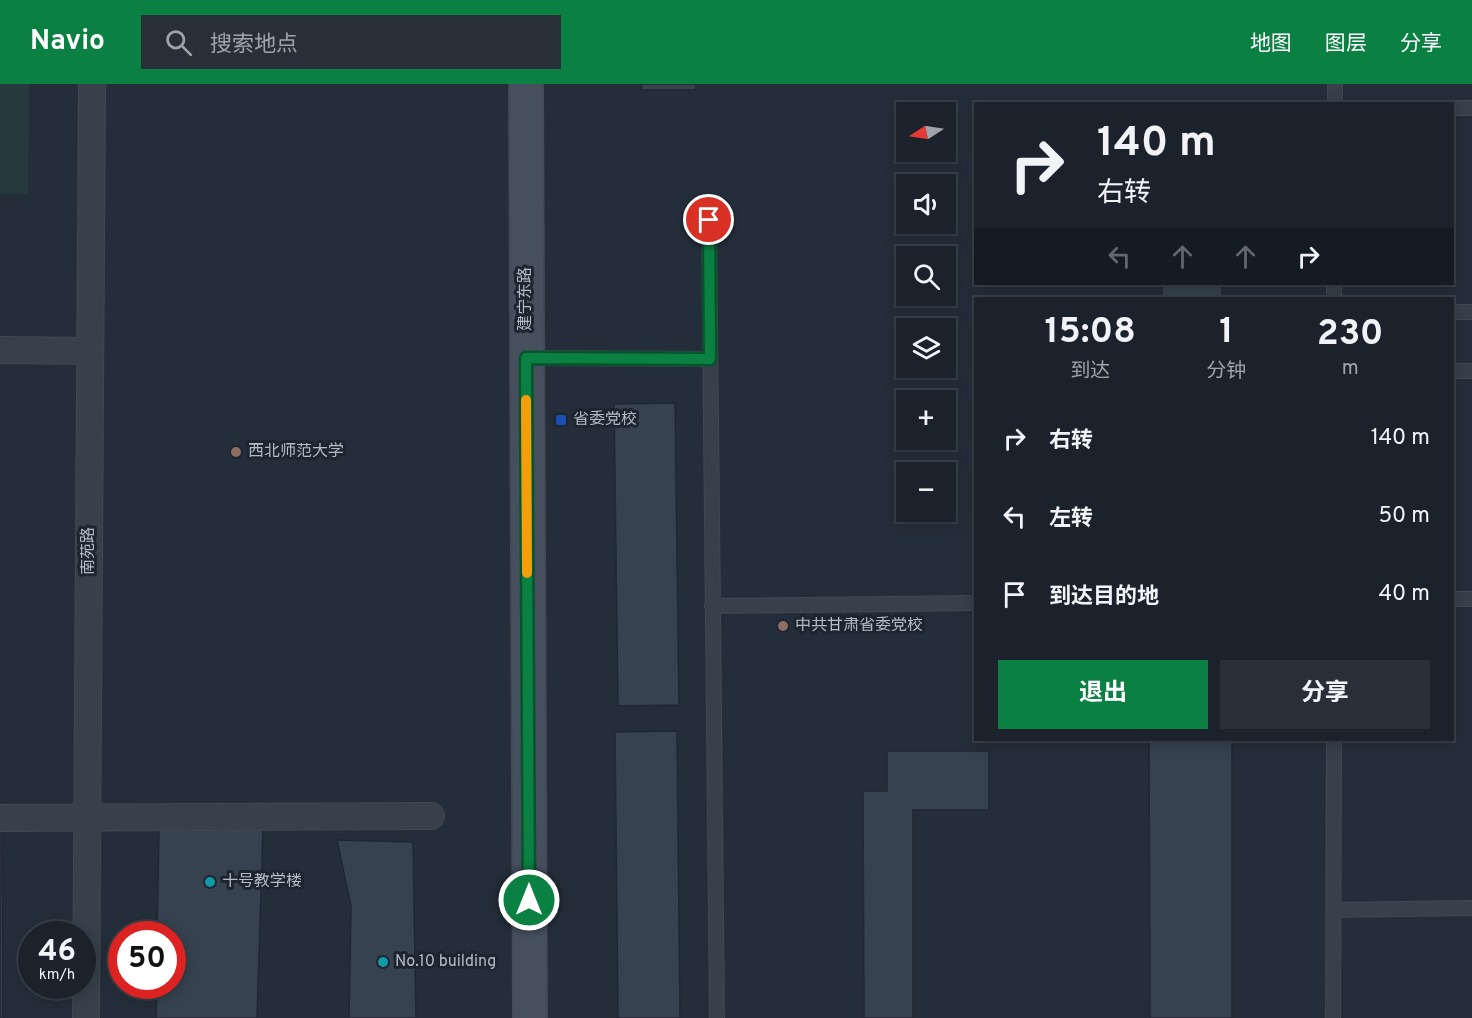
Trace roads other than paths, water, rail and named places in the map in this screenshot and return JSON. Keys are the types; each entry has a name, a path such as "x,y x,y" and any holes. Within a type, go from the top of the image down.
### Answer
{"main road":[{"name":"建宁东路","path":"526,84 530,1018"}],"street":[{"name":"南苑路","path":"86,1018 92,84"},
{"path":"0,350 90,351"},
{"path":"0,818 431,816"}],"lane":[{"path":"1335,84 1335,102"},
{"path":"1454,108 1472,108"},
{"path":"709,220 717,1018"},
{"path":"1454,312 1472,312"},
{"path":"526,358 710,359"},
{"path":"1454,371 1472,371"},
{"path":"1454,599 1472,599"},
{"path":"712,606 974,603"},
{"path":"1333,1018 1334,741"},
{"path":"1334,910 1472,908"}],"place":[{"name":"省委党校","path":"561,420"},
{"name":"西北师范大学","path":"236,452"},
{"name":"中共甘肃省委党校","path":"783,626"},
{"name":"十号教学楼","path":"210,882"},
{"name":"No.10 building","path":"383,962"}]}
